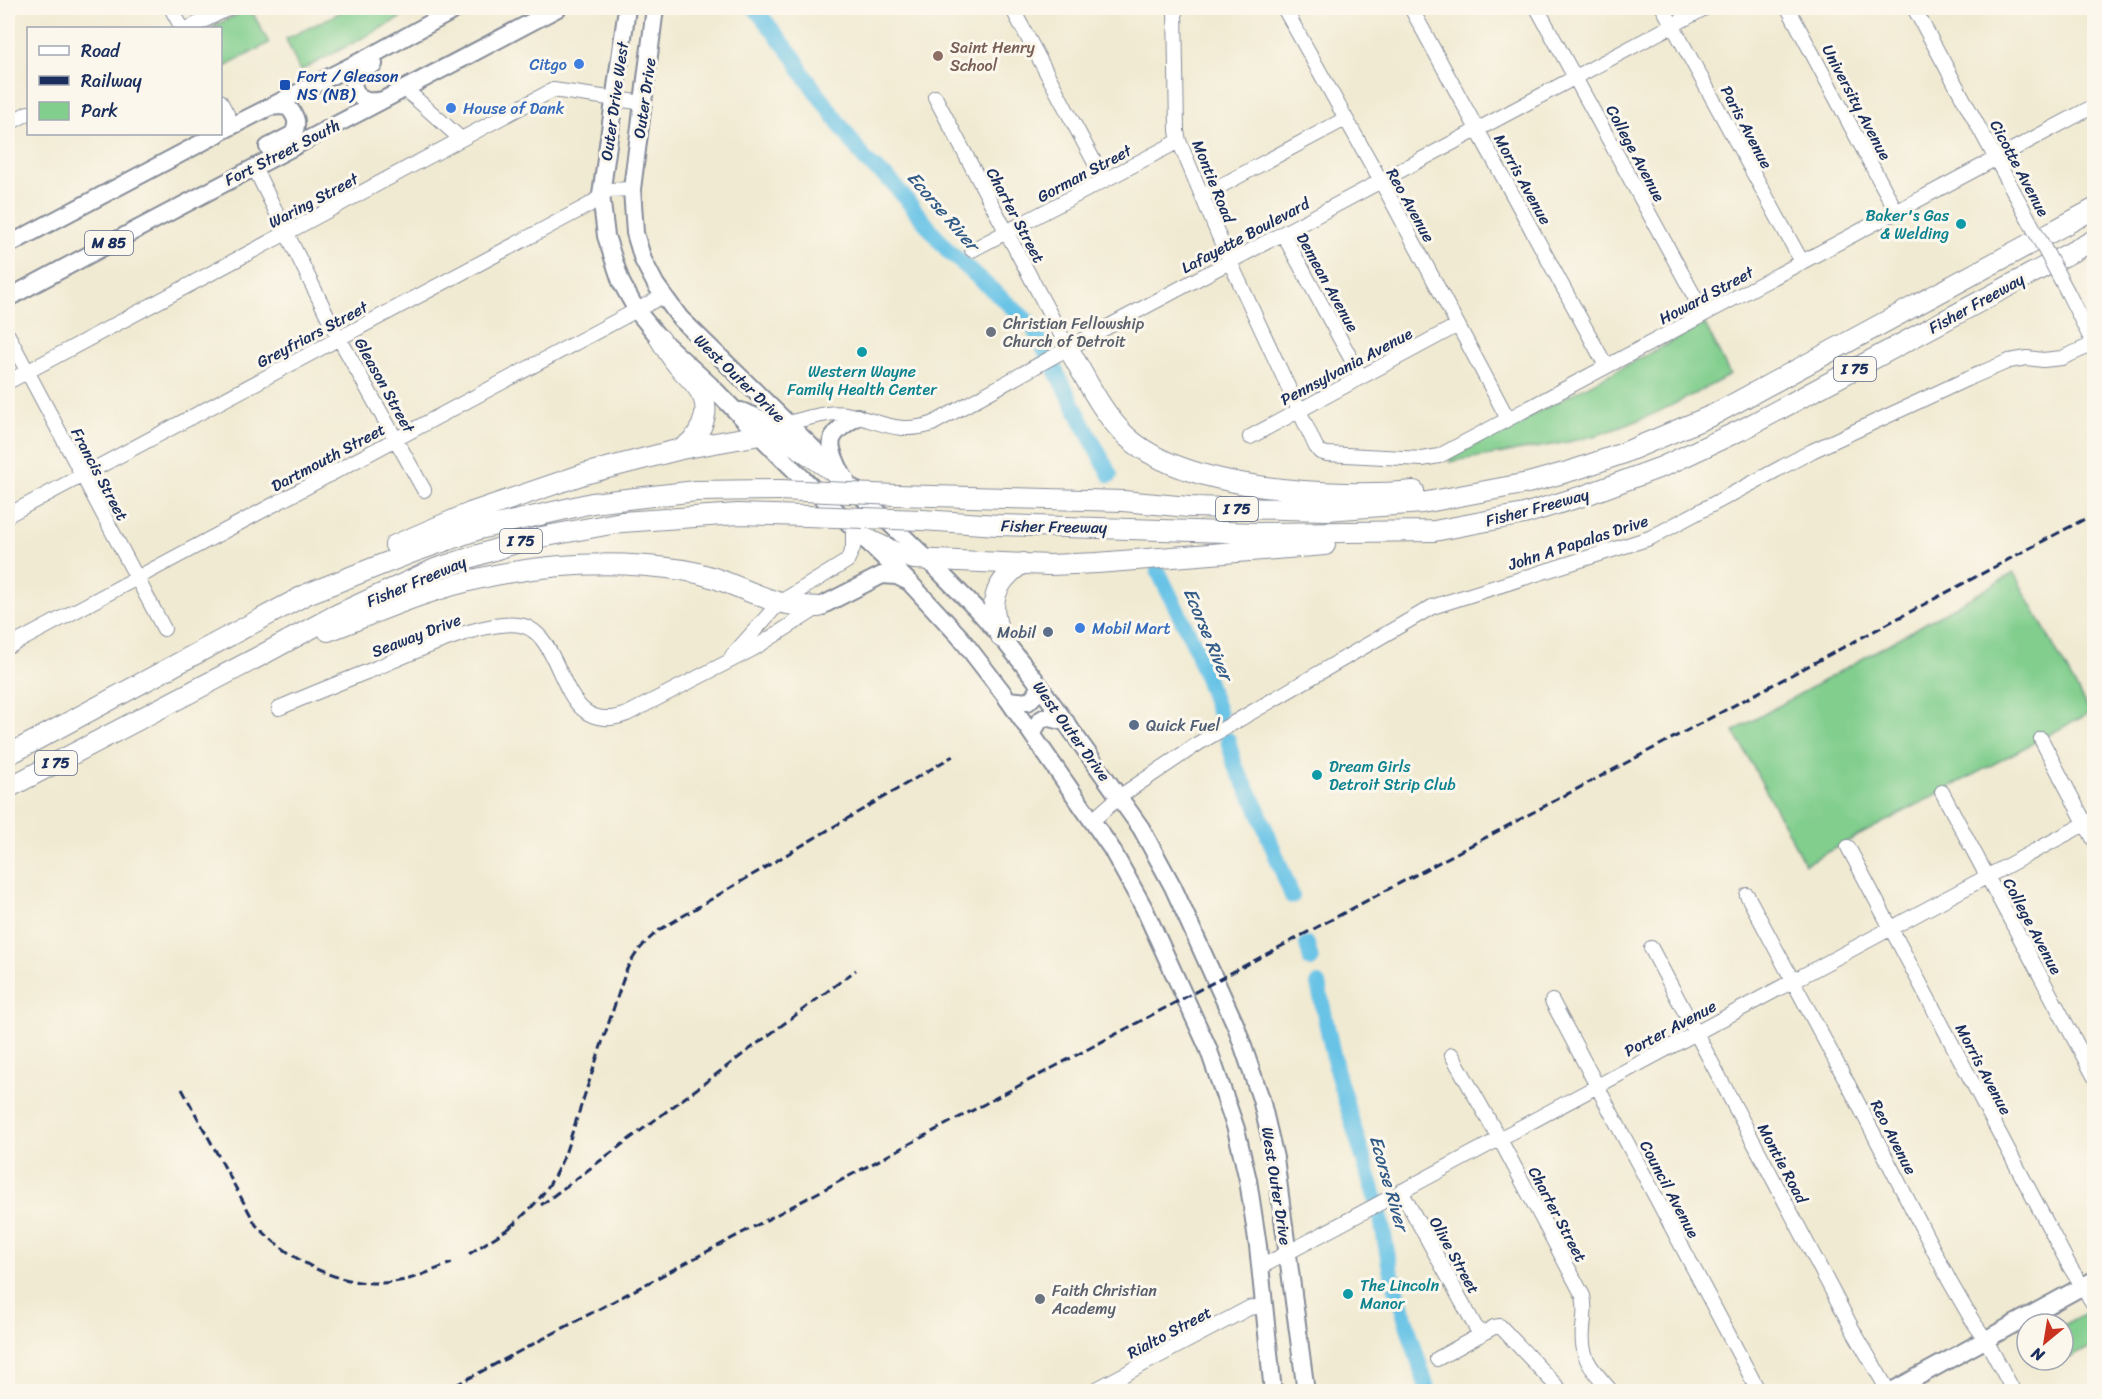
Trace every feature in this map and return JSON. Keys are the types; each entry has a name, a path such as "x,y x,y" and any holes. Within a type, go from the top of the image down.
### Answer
{"highway":[{"name":"Fisher Freeway","path":"8,755 307,594 479,529 552,511 613,500 721,490 780,490 1123,501 1189,507 1327,510 1422,503 1528,483 1574,470 1667,435 1746,398 2094,209"},
{"name":"Fisher Freeway","path":"8,788 334,616 435,569 525,540 634,521 738,514 1258,533 1434,531 1524,514 1586,495 1664,466 1745,428 2094,240"},
{"path":"660,339 675,362 696,386 705,406 705,418 701,427 689,444 681,449"},
{"path":"1056,355 1100,404 1116,426 1143,450 1160,460 1189,471 1288,489 1340,494 1372,494 1470,485 1544,471 1574,470"},
{"path":"307,594 326,578 470,513 584,474 681,449 760,435 796,446 844,478"},
{"path":"859,532 899,554 914,559 1097,563 1302,546 1369,544 1413,531"},
{"path":"1002,638 995,616 995,594 1005,577 1023,563"},
{"path":"260,656 435,591 488,577 549,567 620,565 683,570 719,578 779,603 819,607"}],"main road":[{"name":"M 85","path":"224,130 458,8"},
{"path":"384,100 368,101 359,96 354,85 356,74 455,22 465,8"},
{"name":"Fort Street South","path":"8,298 254,166 558,8"},
{"name":"Outer Drive West","path":"601,195 627,8"},
{"name":"Outer Drive","path":"632,189 656,8"},
{"path":"170,211 195,185 293,134 296,129 296,118 288,107 266,108"},
{"name":"M 85","path":"8,245 215,135"},
{"name":"West Outer Drive","path":"632,189 635,233 639,248 649,273 663,296 692,331 982,615 1040,686 1141,828 1173,887 1236,1026 1265,1116 1275,1158 1306,1392"},
{"name":"West Outer Drive","path":"601,195 604,223 612,257 621,282 637,311 660,339 859,532 960,637 1032,733 1125,870 1208,1048 1236,1129 1248,1180 1261,1267 1273,1392"},
{"path":"8,256 56,231 76,208"},
{"path":"660,339 661,328 668,321 692,331"},
{"path":"732,407 778,425 787,423"},
{"path":"844,478 832,452 831,441 838,428 857,417"},
{"path":"819,607 870,579 882,575 897,576 911,584"},
{"path":"1008,700 1028,702 1040,686"},
{"path":"1032,733 1040,720 1046,717 1066,722"},
{"path":"1248,1180 1261,1176 1277,1185"},
{"path":"1889,1392 2089,1284"}],"street":[{"path":"171,8 182,27"},
{"path":"191,27 230,8"},
{"path":"1012,8 1104,180"},
{"name":"Montie Road","path":"1175,8 1179,141 1230,262 1320,452"},
{"name":"Reo Avenue","path":"1284,8 1508,419"},
{"name":"Morris Avenue","path":"1411,8 1606,366"},
{"name":"College Avenue","path":"1537,8 1704,314"},
{"name":"Paris Avenue","path":"1663,8 1802,262"},
{"name":"Lafayette Boulevard","path":"787,423 834,413 901,429 932,424 1056,355 1705,8"},
{"name":"University Avenue","path":"1788,8 1896,211"},
{"name":"Cicotte Avenue","path":"1914,8 2094,344"},
{"path":"405,89 461,139"},
{"name":"Waring Street","path":"8,382 553,90 644,103"},
{"name":"Charter Street","path":"935,98 1007,232 1056,355"},
{"name":"Howard Street","path":"1320,452 1431,458 1439,456 2094,106"},
{"path":"8,124 27,114"},
{"path":"1202,196 1345,119"},
{"name":"Gorman Street","path":"972,250 1179,141"},
{"name":"Gleason Street","path":"254,166 340,338 424,490"},
{"name":"Greyfriars Street","path":"8,515 589,205 609,190 632,189"},
{"name":"Demean Avenue","path":"1283,234 1360,377"},
{"name":"Dartmouth Street","path":"8,647 663,296"},
{"name":"Pennsylvania Avenue","path":"1250,436 1458,325"},
{"name":"Francis Street","path":"8,334 164,629"},
{"name":"John A Papalas Drive","path":"1093,820 1119,797 1199,743 1432,606 1650,538 1801,456 1967,379 2009,361 2027,358 2043,360 2062,358 2094,344"},
{"name":"Seaway Drive","path":"726,662 779,603 847,561 859,532"},
{"name":"Seaway Drive","path":"279,708 449,638 495,627 520,625 538,634 575,702 588,713 602,718 615,718 627,714 726,662 779,633 819,607"},
{"path":"2041,739 2090,821 2094,840"},
{"name":"College Avenue","path":"1942,792 2094,1076"},
{"name":"Porter Avenue","path":"1261,1267 2090,821"},
{"name":"Morris Avenue","path":"1848,847 2070,1267 2089,1284 2094,1305"},
{"name":"Reo Avenue","path":"1747,895 1950,1282 1986,1340 2014,1392"},
{"name":"Montie Road","path":"1651,948 1854,1332 1889,1392"},
{"name":"Council Avenue","path":"1552,1001 1759,1392"},
{"name":"Charter Street","path":"1452,1055 1583,1296 1585,1312 1582,1332 1583,1351 1587,1363 1612,1392"},
{"name":"Olive Street","path":"1401,1191 1480,1335"},
{"name":"Rialto Street","path":"1091,1392 1249,1308 1264,1306"},
{"path":"1437,1359 1496,1326 1500,1326 1562,1392"}],"green space":[{"path":"250,8 269,43 222,68 222,27 212,27"},
{"path":"349,8 419,8 300,71 286,39"},
{"path":"1705,324 1730,375 1656,413 1597,435 1450,462 1450,458"},
{"path":"2014,573 2090,713 1805,864 1734,731"},
{"path":"2087,1312 2094,1327 2094,1345 2075,1355 2075,1318"}],"waterway":[{"name":"Ecorse River","path":"755,8 796,60 801,71 867,162 892,182 948,251 1031,324 1110,475"},
{"name":"Ecorse River","path":"1158,571 1194,644 1219,714"},
{"name":"Ecorse River","path":"1228,740 1235,766 1255,803 1292,896"},
{"name":"Ecorse River","path":"1307,944 1311,960"},
{"name":"Ecorse River","path":"1318,984 1337,1073 1380,1213 1390,1269 1428,1392"}],"railway":[{"path":"443,1392 2094,514"},
{"path":"510,1227 542,1195 559,1167 626,971 645,943 661,929 953,756"},
{"path":"541,1205 856,970"},
{"path":"182,1089 256,1225 289,1253 326,1273 366,1283 387,1283 409,1279 452,1263"},
{"path":"469,1254 517,1223"}],"place":[{"name":"Saint Henry School","path":"938,56"},
{"name":"Citgo","path":"579,64"},
{"name":"Fort / Gleason NS (NB)","path":"285,85"},
{"name":"House of Dank","path":"451,108"},
{"name":"Baker's Gas & Welding","path":"1961,224"},
{"name":"Christian Fellowship Church of Detroit","path":"991,332"},
{"name":"Western Wayne Family Health Center","path":"862,352"},
{"name":"Mobil Mart","path":"1080,628"},
{"name":"Mobil","path":"1048,632"},
{"name":"Quick Fuel","path":"1134,725"},
{"name":"Dream Girls Detroit Strip Club","path":"1317,775"},
{"name":"The Lincoln Manor","path":"1348,1294"},
{"name":"Faith Christian Academy","path":"1040,1299"}]}
